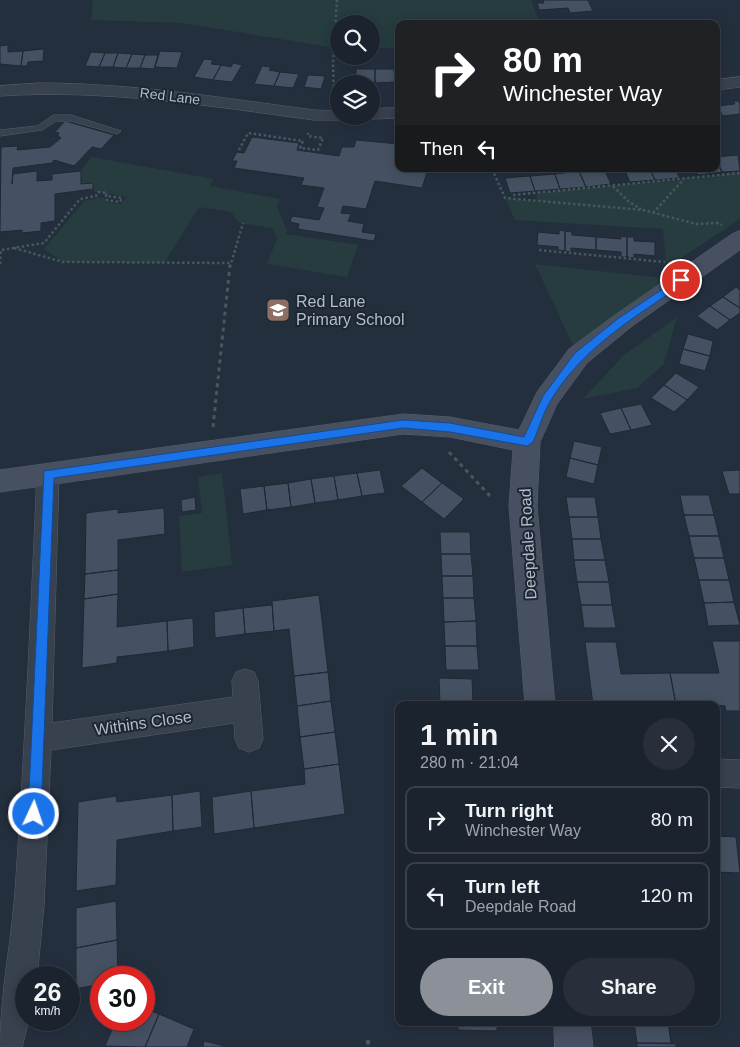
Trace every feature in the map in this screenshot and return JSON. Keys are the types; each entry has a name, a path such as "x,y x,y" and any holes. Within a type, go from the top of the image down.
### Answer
{"street":[{"path":"720,84 740,82"},
{"name":"Red Lane","path":"0,91 61,87 113,89 330,116"},
{"path":"380,114 395,113"},
{"name":"Deepdale Road","path":"540,701 523,506 527,442 546,399 578,356 623,321 702,266 734,234"},
{"path":"0,481 403,424 450,427 527,442"},
{"path":"6,1047 16,1016 28,928 39,738 48,474"},
{"path":"245,681 249,739"},
{"name":"Withins Close","path":"39,738 246,708"},
{"path":"720,773 740,774"},
{"path":"572,1026 574,1047"}],"lane":[{"path":"0,133 38,128 54,118 70,118 117,131"}],"path":[{"path":"334,75 337,0"},
{"path":"239,150 248,134 302,141 300,148 318,150 320,146"},
{"path":"493,172 505,198 643,210 696,224 717,223 734,234"},
{"path":"512,196 740,173"},
{"path":"653,213 684,179"},
{"path":"613,186 625,199 643,210"},
{"path":"0,264 1,250 44,243 80,199 96,196 98,192 107,193 106,196 122,198 120,202 106,200"},
{"path":"529,193 529,200"},
{"path":"213,430 230,263 237,248 238,234 243,224"},
{"path":"14,248 63,262 230,263"},
{"path":"539,250 702,266"},
{"path":"449,452 490,496"},
{"path":"368,1040 368,1047"}],"green space":[{"path":"93,0 531,0 538,20 395,20 395,48 380,48 380,15 330,15 330,47 182,23 91,20"},
{"path":"91,157 214,179 210,186 280,199 277,207 287,230 286,234 358,245 347,277 267,264 277,239 272,228 239,223 231,212 199,207 164,263 63,262 44,249 84,201 101,197 107,199 105,202 121,204 126,197 94,191 93,183 81,184 81,171"},
{"path":"740,173 740,219 674,263 666,263 663,229 515,220 505,198 536,201 537,193"},
{"path":"535,264 681,280 578,356"},
{"path":"677,317 664,364 637,388 583,399 624,355"},
{"path":"222,473 232,565 182,572 179,516 202,513 198,477"}],"building":[{"path":"543,0 588,0 593,11 570,13 568,8 539,10 537,3 544,3"},
{"path":"8,45 8,52 23,51 21,66 0,64 0,46"},
{"path":"44,49 43,61 28,62 27,66 21,66 23,51"},
{"path":"160,51 182,52 177,68 155,67"},
{"path":"91,52 105,53 99,67 85,66"},
{"path":"105,53 118,53 113,67 99,67"},
{"path":"118,53 132,54 126,68 113,67"},
{"path":"132,54 145,55 140,68 126,68"},
{"path":"145,55 158,55 154,69 140,68"},
{"path":"204,59 213,60 211,64 221,65 213,80 194,77"},
{"path":"233,63 242,65 232,82 213,80 221,65 231,67"},
{"path":"262,66 271,67 269,70 280,72 274,86 254,84"},
{"path":"356,69 375,69 375,75 356,75"},
{"path":"375,69 394,69 395,82 380,83 380,75 375,75"},
{"path":"280,72 299,74 293,88 274,86"},
{"path":"308,75 325,76 321,89 304,87"},
{"path":"733,101 740,103 740,114 723,116 720,106 735,104"},
{"path":"65,121 114,135 101,149 92,147 74,166 54,160 52,163 13,168 12,184 13,174 37,171 37,181 52,180 52,174 81,171 81,184 93,183 93,189 55,194 55,221 41,223 41,231 22,233 22,230 0,232 1,147 18,146 17,150 50,147 61,138 58,136 59,133 55,132"},
{"path":"252,137 299,143 297,150 339,156 342,147 354,147 356,140 395,144 395,172 427,172 422,188 375,181 366,209 343,206 341,213 351,214 348,221 364,224 362,232 376,234 374,241 298,229 299,224 290,222 292,216 319,220 324,208 317,207 324,188 301,185 304,178 234,168 237,161 232,161 237,152 244,153"},
{"path":"738,155 740,171 722,172 720,157"},
{"path":"720,169 722,172 698,175 696,172 720,172"},
{"path":"579,172 605,172 611,184 586,187"},
{"path":"579,172 586,187 560,189 555,174"},
{"path":"625,172 651,172 655,180 630,182"},
{"path":"651,172 677,172 680,178 655,180"},
{"path":"555,174 560,189 535,191 530,176"},
{"path":"530,176 535,191 510,193 505,178"},
{"path":"559,230 565,231 565,251 558,250 558,247 537,245 538,232 559,234"},
{"path":"565,231 572,232 572,235 596,237 596,250 571,248 571,252 565,251"},
{"path":"621,236 627,237 627,257 621,257 621,252 596,250 596,237 621,239"},
{"path":"627,237 634,237 634,241 655,242 655,256 634,254 634,258 627,257"},
{"path":"736,287 740,290 740,308 723,297"},
{"path":"723,297 740,308 740,313 730,320 710,306"},
{"path":"710,306 730,320 717,330 697,316"},
{"path":"688,334 713,341 710,356 683,349"},
{"path":"683,349 710,356 705,371 679,364"},
{"path":"676,373 699,387 687,400 664,385"},
{"path":"664,385 687,400 674,412 651,398"},
{"path":"641,404 652,425 631,430 621,408"},
{"path":"621,408 631,430 610,434 600,413"},
{"path":"574,441 602,447 598,465 570,458"},
{"path":"570,458 598,465 594,484 566,477"},
{"path":"422,468 442,483 422,502 401,486"},
{"path":"380,470 385,493 362,496 357,473"},
{"path":"740,470 740,494 729,494 722,471"},
{"path":"357,473 362,496 338,500 334,476"},
{"path":"334,476 338,500 315,503 311,479"},
{"path":"311,479 315,503 291,507 288,483"},
{"path":"288,483 291,507 267,510 264,486"},
{"path":"442,483 464,499 444,519 422,502"},
{"path":"264,486 267,510 243,514 240,489"},
{"path":"680,495 709,495 714,515 684,515"},
{"path":"195,497 196,510 182,512 181,500"},
{"path":"566,497 595,497 598,517 569,517"},
{"path":"164,508 165,534 118,540 118,570 85,574 86,513 118,509 118,513"},
{"path":"684,515 714,515 719,536 689,536"},
{"path":"569,517 598,517 601,539 572,539"},
{"path":"440,532 470,532 471,554 441,554"},
{"path":"689,536 719,536 724,558 694,558"},
{"path":"572,539 601,539 605,560 574,560"},
{"path":"441,554 471,554 473,576 442,576"},
{"path":"694,558 724,558 729,580 699,580"},
{"path":"574,560 605,560 609,582 577,582"},
{"path":"118,570 118,594 84,599 85,574"},
{"path":"442,576 473,576 474,598 443,598"},
{"path":"699,580 729,580 734,602 704,603"},
{"path":"577,582 609,582 612,605 581,605"},
{"path":"118,594 117,627 167,621 168,651 117,657 117,663 82,668 84,599"},
{"path":"319,595 328,672 294,676 289,629 274,631 272,601"},
{"path":"443,598 474,598 476,621 444,622"},
{"path":"734,602 740,625 708,626 704,603"},
{"path":"272,605 274,631 245,634 243,608"},
{"path":"581,605 612,605 616,628 584,628"},
{"path":"243,608 245,634 215,638 214,612"},
{"path":"193,618 194,647 168,651 167,621"},
{"path":"476,621 477,646 445,646 444,622"},
{"path":"712,641 740,641 740,711 726,711 725,706 720,705 720,701 675,701 670,673 719,673"},
{"path":"585,642 616,642 621,674 670,673 675,701 592,701"},
{"path":"445,646 477,646 479,670 446,670"},
{"path":"328,672 331,701 297,706 294,676"},
{"path":"439,678 472,679 473,701 440,701"},
{"path":"331,701 335,732 300,737 297,706"},
{"path":"335,732 339,764 304,769 300,737"},
{"path":"339,764 345,814 254,828 251,791 305,784 304,769"},
{"path":"200,791 202,827 173,831 172,795"},
{"path":"251,791 254,828 214,834 212,797"},
{"path":"172,795 173,831 117,840 116,885 76,891 78,802 116,796 117,802"},
{"path":"720,836 736,837 740,873 720,872"},
{"path":"116,901 117,940 76,948 76,908"},
{"path":"117,940 118,966 90,966 90,986 80,988 80,966 76,966 76,948"},
{"path":"155,1012 159,1014 155,1023"},
{"path":"159,1014 194,1029 187,1047 145,1047 152,1031 155,1031 155,1023"},
{"path":"458,1026 497,1026 497,1031 458,1030"},
{"path":"635,1026 669,1026 671,1043 637,1043"},
{"path":"111,1031 152,1031 145,1047 105,1046"},
{"path":"204,1041 229,1047 203,1047"},
{"path":"637,1043 676,1044 676,1047 637,1047"}],"place":[{"name":"Red Lane Primary School","path":"278,310"}],"route":[{"path":"34,814 39,738 48,474 403,424 450,427 527,442 546,399 578,356 681,280"}]}
